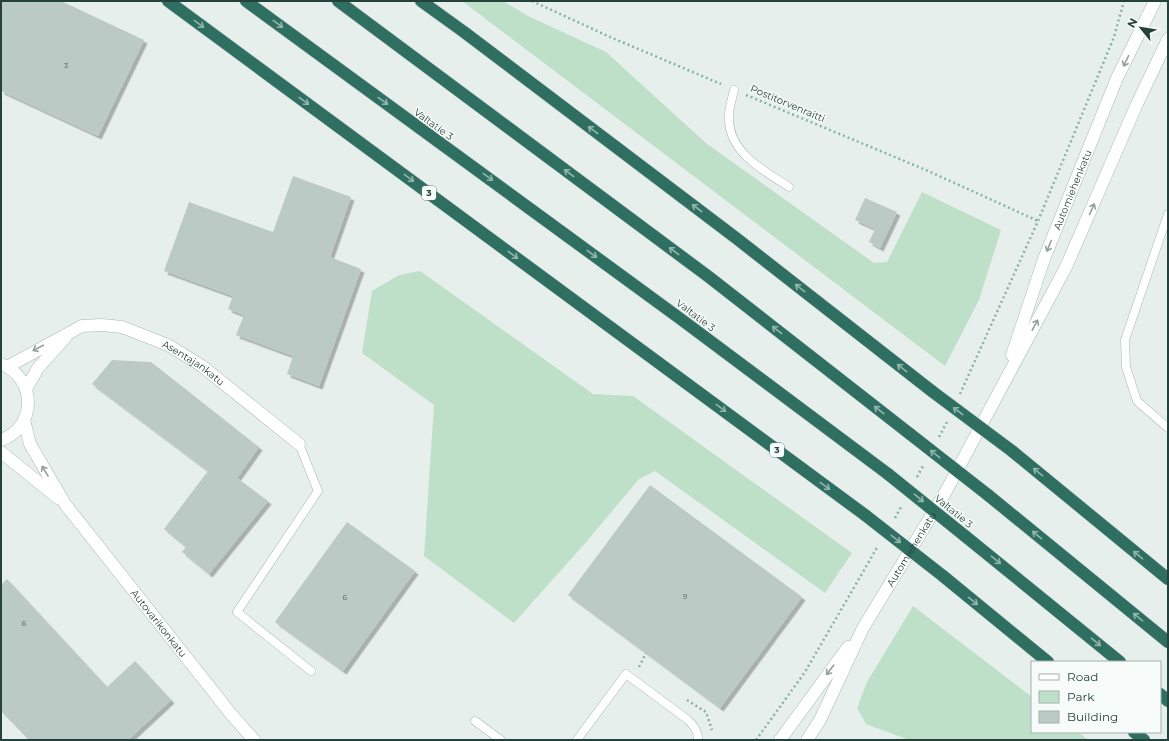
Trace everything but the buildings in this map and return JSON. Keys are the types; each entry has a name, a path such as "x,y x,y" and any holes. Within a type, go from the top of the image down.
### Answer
{"highway":[{"name":"3","path":"168,1 865,515 943,576 1047,661"},
{"name":"Valtatie 3","path":"246,1 682,320 888,474 1119,661"},
{"path":"338,1 709,277 988,495 1168,642"},
{"path":"421,1 470,36 736,238 933,392 1012,451 1168,579"},
{"path":"1135,733 1144,740"}],"main road":[{"name":"Automiehenkatu","path":"1003,384 1044,259 1117,78 1155,1"},
{"name":"Automiehenkatu","path":"780,740 817,688 863,628 945,493 1066,267 1136,106 1168,39"},
{"name":"Asentajankatu","path":"4,366 82,326 102,325 122,327 168,345 202,366 298,444"},
{"name":"Asentajankatu","path":"26,389 38,368 71,332"},
{"path":"1,440 14,433 24,420 28,405 26,389 22,380 15,372 4,366"},
{"name":"Autovarikonkatu","path":"24,420 26,433 30,444 65,504 231,714 254,740"},
{"name":"Autovarikonkatu","path":"1,452 65,504"},
{"name":"Automiehenkatu","path":"807,740 820,720 863,628"}],"lane":[{"path":"734,90 729,120 731,133 736,144 749,159 789,187"},
{"path":"1168,216 1125,340 1126,367 1137,401 1168,428"},
{"path":"298,444 318,490 237,612 311,671"},
{"path":"577,740 626,674 688,720 695,728 698,735 698,740"},
{"path":"475,721 501,740"}],"path":[{"name":"Postitorvenraitti","path":"532,1 610,38 926,170 1038,221 1114,37 1124,1"},
{"path":"638,668 646,653"}],"green space":[{"path":"462,1 503,1 530,17 606,52 707,144 874,263 887,262 922,192 1001,230 979,300 945,366"},
{"path":"420,271 593,394 633,396 852,553 825,593 655,471 639,479 587,541 514,623 424,556 434,405 362,353 372,291 399,275"},
{"path":"913,606 1031,696 1031,733 1079,733 1088,740 909,740 866,724 857,708 867,682"}]}
